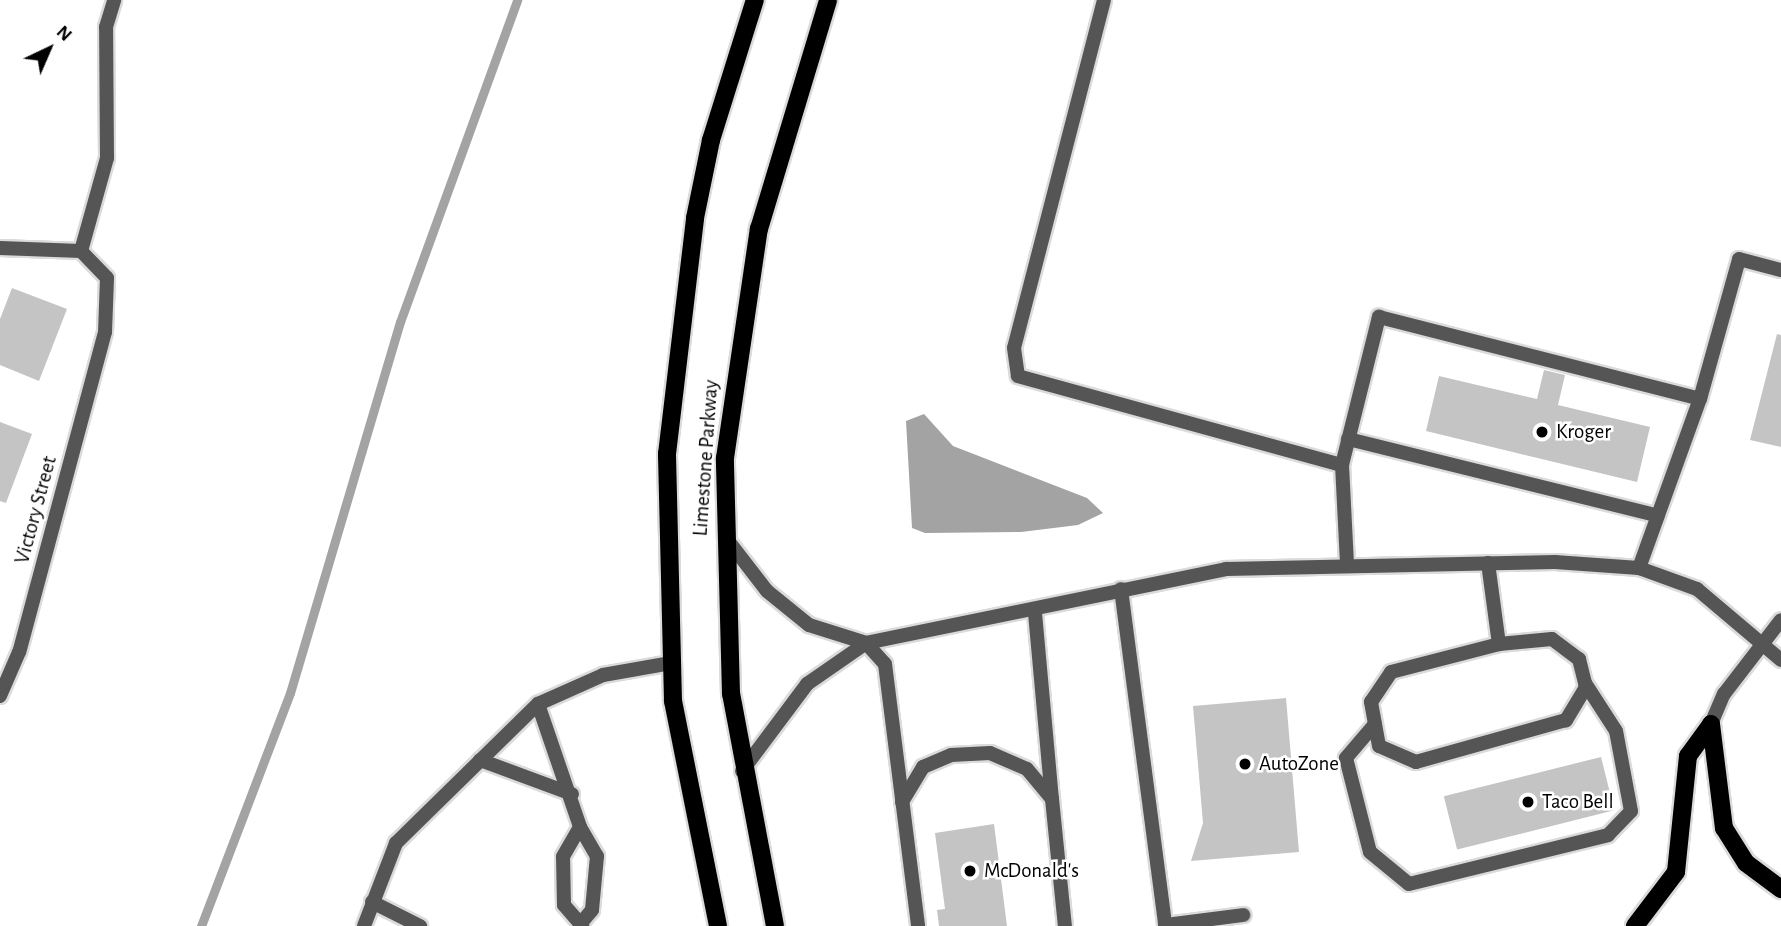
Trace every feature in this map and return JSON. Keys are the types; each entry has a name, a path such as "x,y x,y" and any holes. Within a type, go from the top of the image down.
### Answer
{"main road":[{"name":"Limestone Parkway","path":"718,926 683,766 671,663 667,454 682,296 711,140 755,0"},
{"name":"Limestone Parkway","path":"775,926 741,772 723,535 744,305 779,155 828,0"},
{"path":"1711,724 1724,828 1746,863 1781,889"},
{"path":"1635,926 1676,872 1688,756 1711,724"}],"street":[{"path":"0,248 81,251 107,158 106,27 114,0"},
{"path":"1104,0 1014,348 1018,376 1342,466"},
{"name":"Victory Street","path":"0,696 19,652 105,332 107,278 81,251"},
{"path":"1639,568 1700,399 1739,259 1781,270"},
{"path":"1347,565 1342,466 1379,317 1700,399"},
{"path":"1349,439 1658,516"},
{"path":"723,535 767,591 809,625 866,643 885,664 918,926"},
{"path":"1488,563 1499,644"},
{"path":"741,772 807,684 866,643 1035,613 1121,589 1226,569 1488,563 1639,568 1698,589 1781,660"},
{"path":"1121,589 1165,925 1243,915"},
{"path":"1035,613 1065,926"},
{"path":"1711,724 1724,694 1781,620"},
{"path":"1375,724 1346,758 1370,852 1409,884 1608,835 1631,811 1616,731 1585,683 1579,659 1552,639 1499,644 1391,672 1371,702 1375,724 1379,746 1416,762 1566,720 1585,683"},
{"path":"363,926 396,842 538,704 603,675 671,663"},
{"path":"538,704 572,794 580,827 597,856 592,910 582,924 564,905 563,857 580,827"},
{"path":"902,802 923,767 951,755 990,753 1027,769 1052,799"},
{"path":"480,760 572,794"},
{"path":"372,902 420,926"}],"shaded area":[{"path":"924,414 953,446 1087,498 1103,513 1078,525 1021,532 925,533 912,528 906,421"}],"building":[{"path":"12,288 67,309 39,381 0,365 0,319"},
{"path":"1777,334 1781,335 1781,447 1750,440"},
{"path":"1544,370 1565,375 1558,405 1650,427 1637,482 1426,431 1439,376 1537,399"},
{"path":"0,422 32,434 6,503 0,501"},
{"name":"AutoZone","path":"1286,698 1299,852 1191,861 1203,823 1193,706"},
{"name":"Taco Bell","path":"1601,757 1614,810 1457,850 1444,796"},
{"name":"McDonald's","path":"994,824 1007,926 939,926 937,910 945,909 935,833"}],"waterway":[{"path":"201,926 290,693 400,322 517,0"}],"place":[{"name":"Kroger","path":"1542,432"},
{"name":"AutoZone","path":"1245,764"},
{"name":"Taco Bell","path":"1528,802"},
{"name":"McDonald's","path":"970,871"}]}
